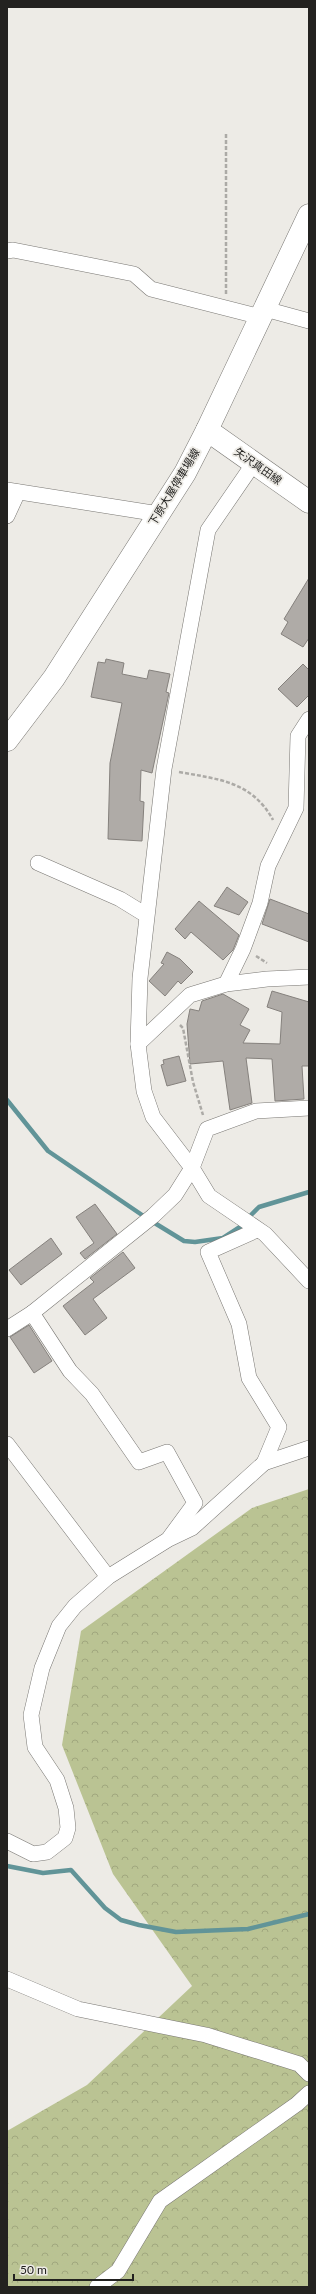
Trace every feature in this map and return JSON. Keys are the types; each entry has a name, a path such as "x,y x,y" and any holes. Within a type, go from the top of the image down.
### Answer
{"main road":[{"name":"下原大屋停車場線","path":"7,740 54,678 184,473 207,430 309,215"},
{"name":"矢沢真田線","path":"207,430 309,502"}],"street":[{"path":"7,251 13,250 134,274 151,290 226,308 309,321"},
{"path":"254,463 208,530 164,769 146,915 140,978 138,1044 144,1091 153,1117 192,1168 209,1196 265,1234 309,1281"},
{"path":"7,516 13,491 159,514"},
{"path":"226,984 246,943 260,904 268,866 296,808 298,736 309,719"},
{"path":"38,863 120,899 146,915"},
{"path":"138,1044 190,995 226,984 309,977"},
{"path":"7,1330 32,1313 153,1216 175,1195 192,1168 207,1129 256,1111 309,1108"},
{"path":"257,1230 208,1252 239,1324 249,1378 279,1427 264,1463"},
{"path":"32,1313 70,1371 92,1394 139,1462 167,1452 195,1503 169,1539"},
{"path":"7,1444 108,1576"},
{"path":"7,1841 34,1854 47,1852 65,1838 69,1821 66,1808 57,1780 35,1747 31,1715 40,1675 59,1626 75,1606 108,1576 169,1539 192,1528 264,1463 309,1448"},
{"path":"7,1979 78,2009 206,2035 299,2064 309,2074"},
{"path":"97,2287 118,2270 160,2201 297,2104 309,2093"}],"path":[{"path":"226,134 226,308"},
{"path":"164,769 232,782 250,793 270,813 282,836"},
{"path":"170,1015 183,1028 193,1082 207,1129"}],"green space":[{"path":"309,1489 309,2287 7,2287 7,2131 87,2085 192,1986 113,1874 62,1745 81,1631 252,1508"}],"building":[{"path":"309,578 309,638 303,647 281,634 288,622 284,619"},
{"path":"106,659 124,663 122,674 147,679 149,670 170,674 166,692 169,693 152,773 141,770 140,801 144,802 142,841 108,839 110,763 122,703 91,697 98,662 105,663"},
{"path":"303,664 309,670 309,695 297,707 278,689"},
{"path":"227,887 248,902 239,915 214,906"},
{"path":"270,899 309,914 309,942 262,924"},
{"path":"199,901 239,935 233,950 223,960 191,932 185,939 175,929"},
{"path":"167,952 180,959 193,972 181,984 178,981 165,996 149,981 164,964 161,963"},
{"path":"272,991 309,1002 309,1066 302,1066 304,1099 275,1101 272,1059 246,1058 252,1103 230,1110 223,1061 190,1064 187,1024 190,1009 199,1011 202,1001 223,994 249,1009 240,1025 250,1030 243,1043 280,1044 282,1012 267,1007"},
{"path":"179,1056 186,1081 167,1086 161,1065 164,1064 163,1060"},
{"path":"95,1204 117,1234 85,1259 80,1253 94,1243 76,1217"},
{"path":"51,1238 62,1254 21,1285 9,1270"},
{"path":"123,1252 135,1268 93,1299 107,1318 85,1335 63,1306 94,1282 90,1278"},
{"path":"29,1325 52,1361 34,1373 10,1337"}],"waterway":[{"path":"7,1100 48,1151 145,1217"},
{"path":"251,1215 259,1207 309,1192"},
{"path":"153,1222 184,1241 195,1242 223,1238 243,1225"},
{"path":"7,1866 43,1873 71,1870 105,1908 121,1920 176,1932 248,1929 309,1914"}]}
